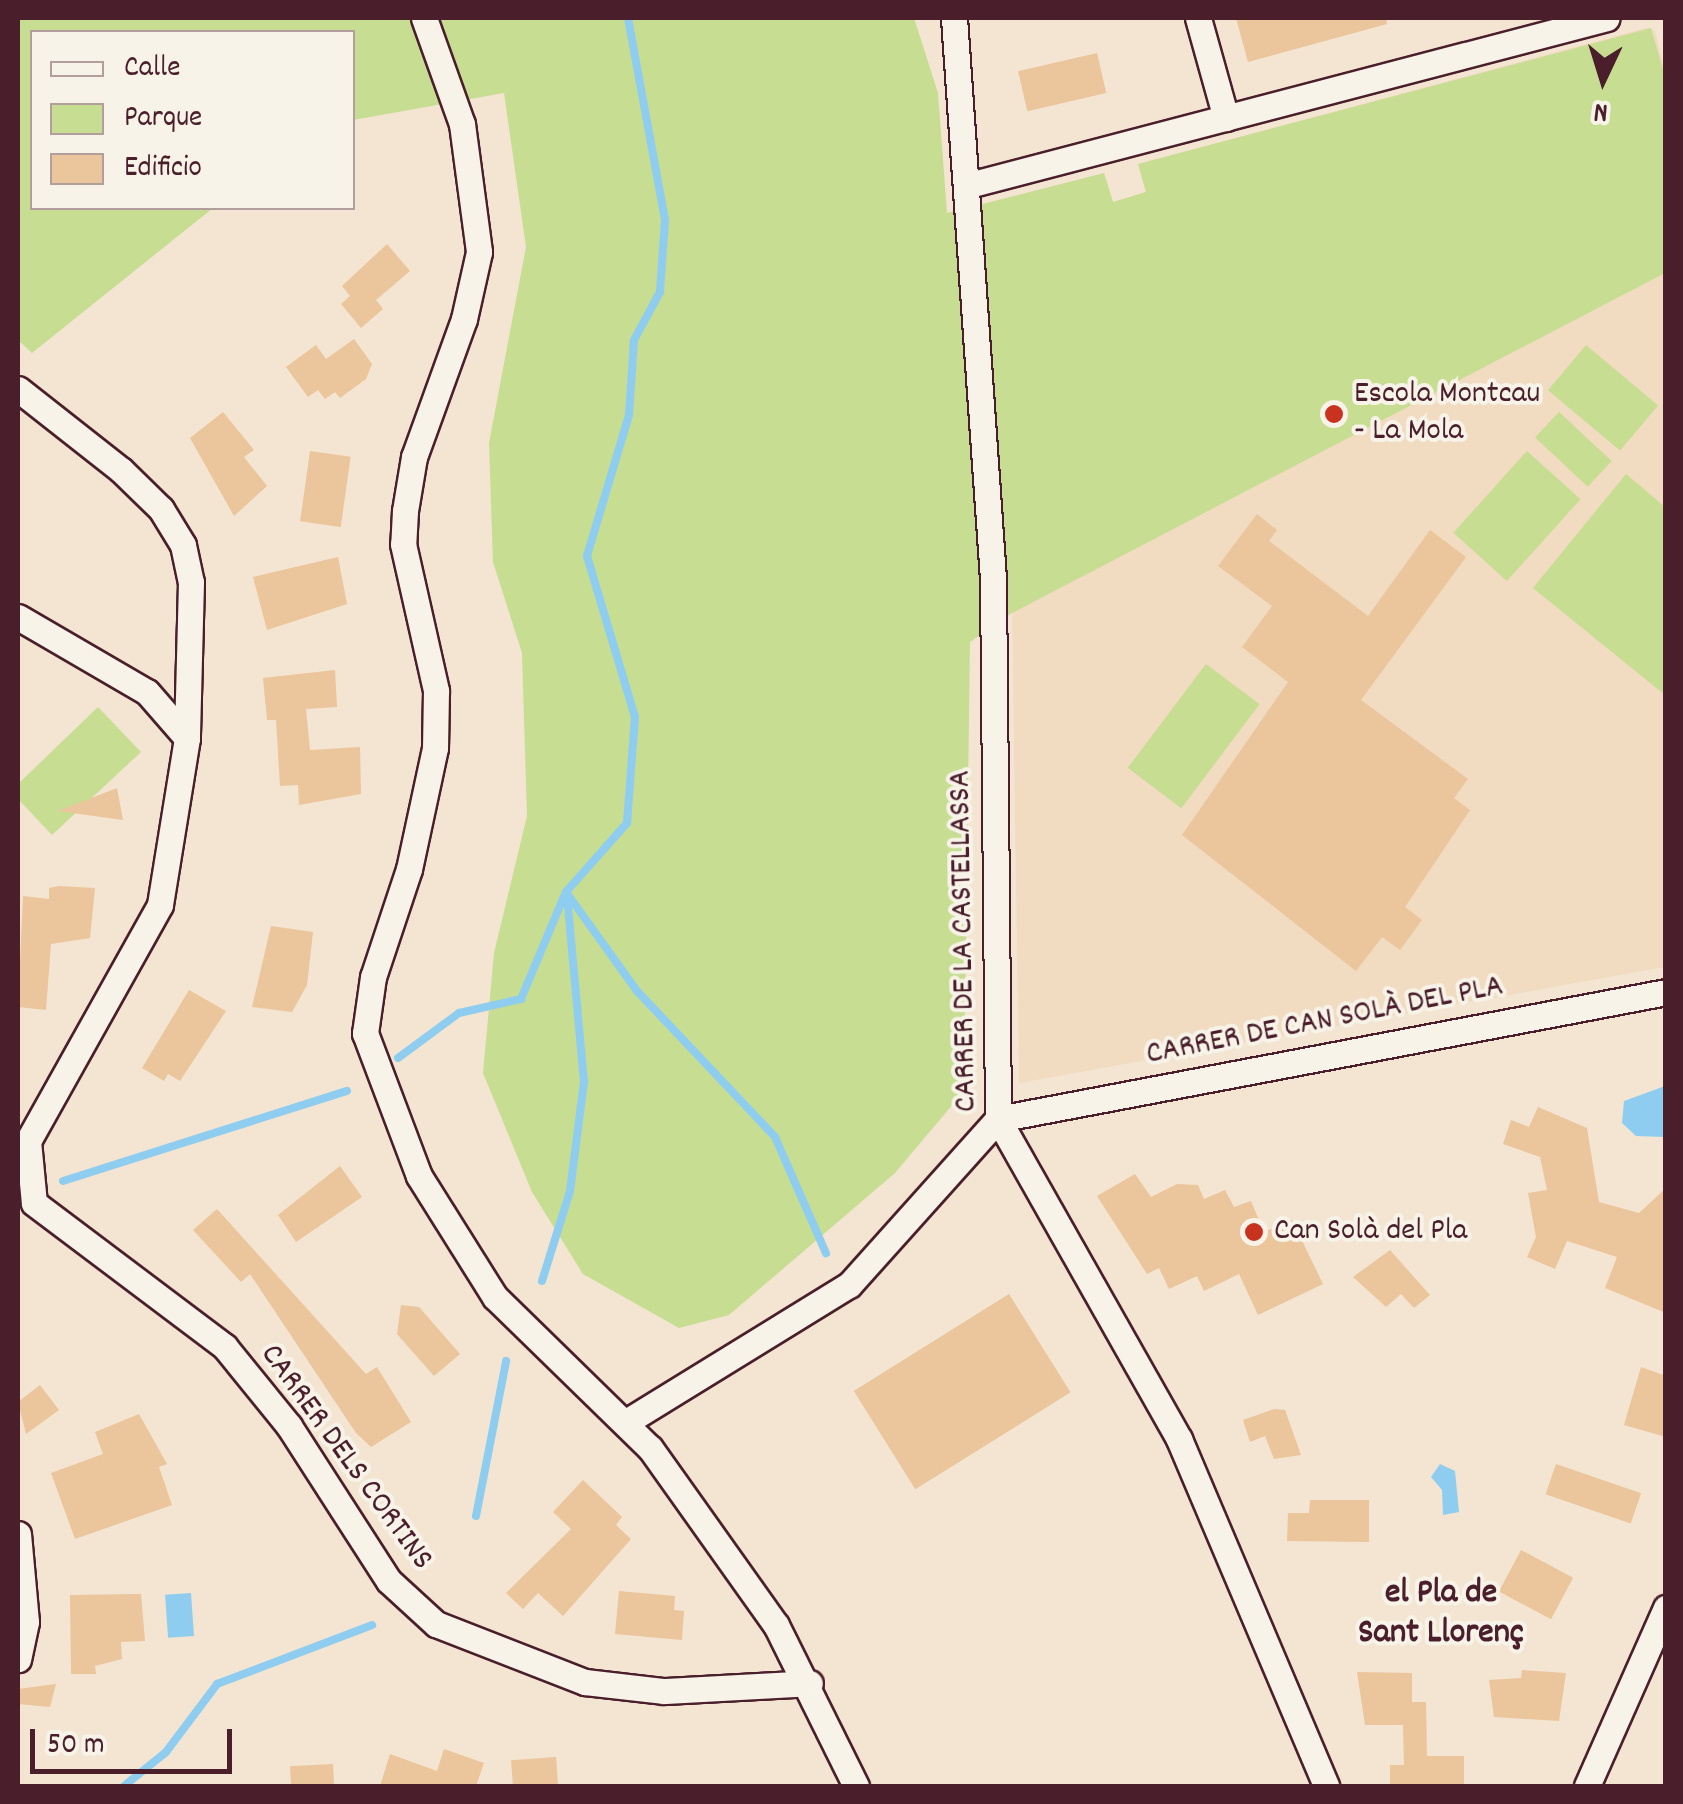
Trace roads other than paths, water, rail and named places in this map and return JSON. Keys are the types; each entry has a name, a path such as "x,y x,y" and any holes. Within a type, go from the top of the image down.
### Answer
{"street":[{"path":"424,18 466,141 479,252 464,319 414,457 405,510 403,544 436,690 435,748 409,869 373,977 365,1033 419,1176 494,1297 626,1422 734,1563 810,1683 856,1786"},
{"name":"CARRER DE LA CASTELLASSA","path":"954,18 969,185 993,578 998,1120 1179,1439 1326,1786"},
{"path":"1198,18 1226,118"},
{"path":"969,185 1607,18"},
{"name":"CARRER DELS CORTINS","path":"18,390 121,470 161,509 183,545 191,582 184,796 160,905 143,948 28,1140 34,1202 225,1348 289,1426 389,1581 436,1624 585,1682 664,1691 810,1683"},
{"path":"18,617 148,692 187,738"},
{"name":"CARRER DE CAN SOLÀ DEL PLA","path":"998,1120 1666,992"},
{"path":"626,1422 850,1285 998,1120"},
{"path":"18,1534 26,1622 18,1659"},
{"path":"1593,1781 1666,1608"}],"water":[{"path":"1665,1086 1665,1137 1636,1136 1622,1123 1624,1101"},
{"path":"1440,1464 1455,1471 1459,1512 1443,1515 1442,1490 1431,1477"},
{"path":"191,1593 194,1636 168,1638 165,1595"}],"waterway":[{"path":"628,18 665,220 660,292 634,340 629,415 587,556 635,717 627,823 566,892 637,991 775,1137 826,1253"},
{"path":"398,1058 459,1013 521,999 564,896"},
{"path":"542,1281 570,1191 584,1082 567,896"},
{"path":"63,1181 347,1091"},
{"path":"476,1516 506,1361"},
{"path":"124,1786 166,1752 217,1684 372,1625"}],"place":[{"name":"Escola Montcau - La Mola","path":"1334,414"},
{"name":"Can Solà del Pla","path":"1254,1232"}],"district":[{"name":"el Pla de Sant Llorenç","path":"1441,1614"}]}
